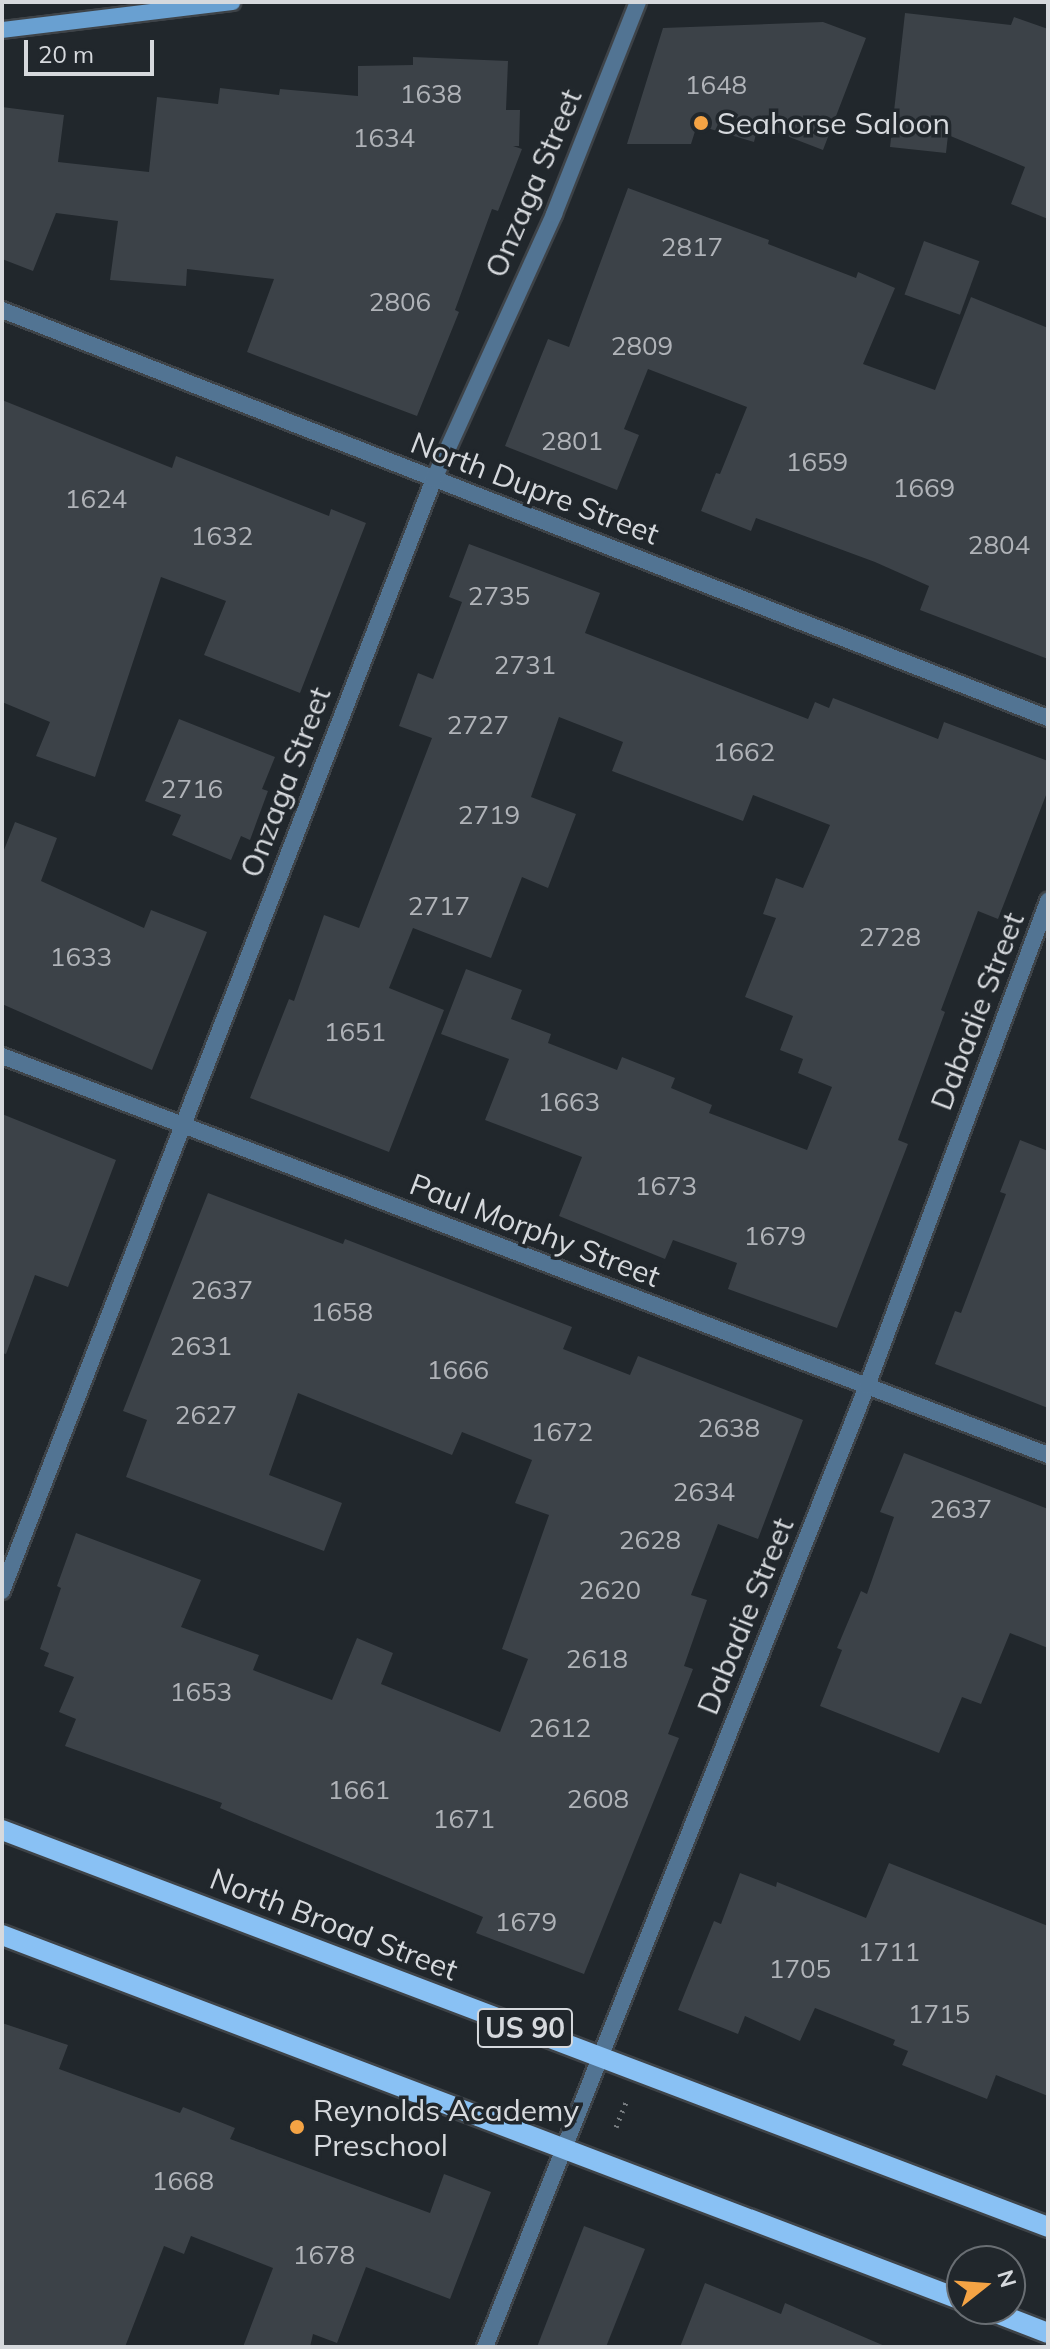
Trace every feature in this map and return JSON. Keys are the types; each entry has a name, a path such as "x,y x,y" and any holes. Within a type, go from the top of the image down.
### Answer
{"main road":[{"path":"2,30 232,2"},
{"name":"North Broad Street","path":"2,1830 1048,2227"},
{"path":"2,1935 946,2294"},
{"path":"1026,2324 1048,2333"}],"street":[{"name":"Onzaga Street","path":"2,1591 434,479 554,214 638,2"},
{"name":"North Dupre Street","path":"2,310 1048,718"},
{"name":"Dabadie Street","path":"485,2347 867,1386 1048,901"},
{"name":"Paul Morphy Street","path":"2,1056 1048,1455"}],"path":[{"path":"616,2127 632,2088"}],"building":[{"path":"905,13 1011,25 1014,17 1048,29 1048,219 1011,204 1025,167 948,135 946,153 890,147"},
{"path":"823,22 866,38 823,150 758,125 754,142 697,125 691,144 627,144 663,28"},
{"path":"413,57 508,61 506,110 520,110 519,146 513,146 522,149 498,211 492,209 455,310 459,312 417,416 247,352 274,279 187,269 186,286 110,280 118,221 56,213 33,271 2,259 2,107 64,115 58,162 149,172 157,97 218,104 220,88 279,95 280,89 358,96 358,66 413,65"},
{"path":"628,188 769,240 768,244 856,278 858,272 895,288 863,364 935,390 971,297 1048,328 1048,659 920,610 929,586 875,562 756,518 751,531 701,511 716,473 720,474 747,407 648,369 624,429 639,435 617,490 505,446 548,339 569,347"},
{"path":"924,241 979,261 960,315 905,295"},
{"path":"2,400 172,468 176,456 329,516 331,509 366,523 300,693 204,655 226,601 161,577 95,777 36,756 50,722 2,702"},
{"path":"469,544 600,593 585,633 808,719 815,702 829,708 833,698 938,739 944,722 1048,761 1048,790 998,919 978,911 941,1010 945,1012 898,1140 908,1144 837,1328 728,1289 737,1263 673,1240 665,1259 559,1216 582,1157 485,1120 509,1059 441,1034 466,969 522,990 511,1019 551,1034 548,1043 617,1070 622,1057 675,1078 671,1088 712,1105 709,1113 807,1150 832,1087 798,1073 803,1059 780,1050 793,1016 745,997 776,918 763,914 776,878 803,888 830,825 753,795 743,821 612,771 623,742 559,717 531,797 576,814 548,888 522,877 491,958 413,928 389,988 444,1010 389,1152 250,1098 289,999 294,1001 324,915 359,928 432,738 399,726 418,673 433,679 462,602 449,597"},
{"path":"179,719 275,757 262,789 268,791 250,840 241,836 231,860 172,835 181,815 145,801"},
{"path":"15,822 57,838 41,881 144,928 151,910 207,932 152,1070 2,1004 2,855"},
{"path":"2,1114 116,1160 68,1287 35,1275 6,1354 2,1353"},
{"path":"1020,1140 1048,1151 1048,1408 935,1364 955,1311 961,1313 1006,1194 1000,1192"},
{"path":"208,1193 343,1244 345,1239 572,1327 563,1349 630,1375 638,1356 803,1420 758,1539 718,1524 691,1595 707,1600 684,1666 693,1669 668,1734 679,1738 584,1974 476,1933 483,1917 220,1808 222,1803 65,1746 76,1719 59,1712 74,1677 44,1666 49,1653 40,1649 61,1588 57,1586 76,1533 201,1580 181,1627 259,1655 253,1670 332,1700 357,1638 393,1653 381,1684 500,1732 528,1659 502,1649 549,1515 515,1503 532,1460 462,1432 452,1455 298,1393 269,1475 342,1503 324,1551 126,1477 147,1420 123,1411"},
{"path":"904,1453 1048,1509 1048,1648 1010,1633 981,1704 962,1697 939,1753 820,1706 842,1650 837,1648 861,1591 867,1594 894,1517 880,1512"},
{"path":"889,1863 1048,1926 1048,2096 996,2075 987,2099 902,2065 908,2051 893,2045 895,2040 815,2008 800,2041 745,2016 738,2034 678,2010 714,1921 721,1924 740,1873 776,1887 777,1882 866,1918"},
{"path":"2,2023 68,2045 59,2069 180,2113 183,2107 235,2128 230,2139 430,2213 444,2174 491,2192 450,2299 366,2267 337,2343 313,2334 310,2347 243,2347 273,2268 191,2236 184,2254 164,2246 125,2347 2,2347"},
{"path":"584,2226 645,2249 606,2347 537,2347"},
{"path":"705,2283 781,2314 785,2303 887,2347 680,2347"}],"place":[{"name":"Seahorse Saloon","path":"701,123"},
{"name":"Reynolds Academy Preschool","path":"297,2127"}]}
